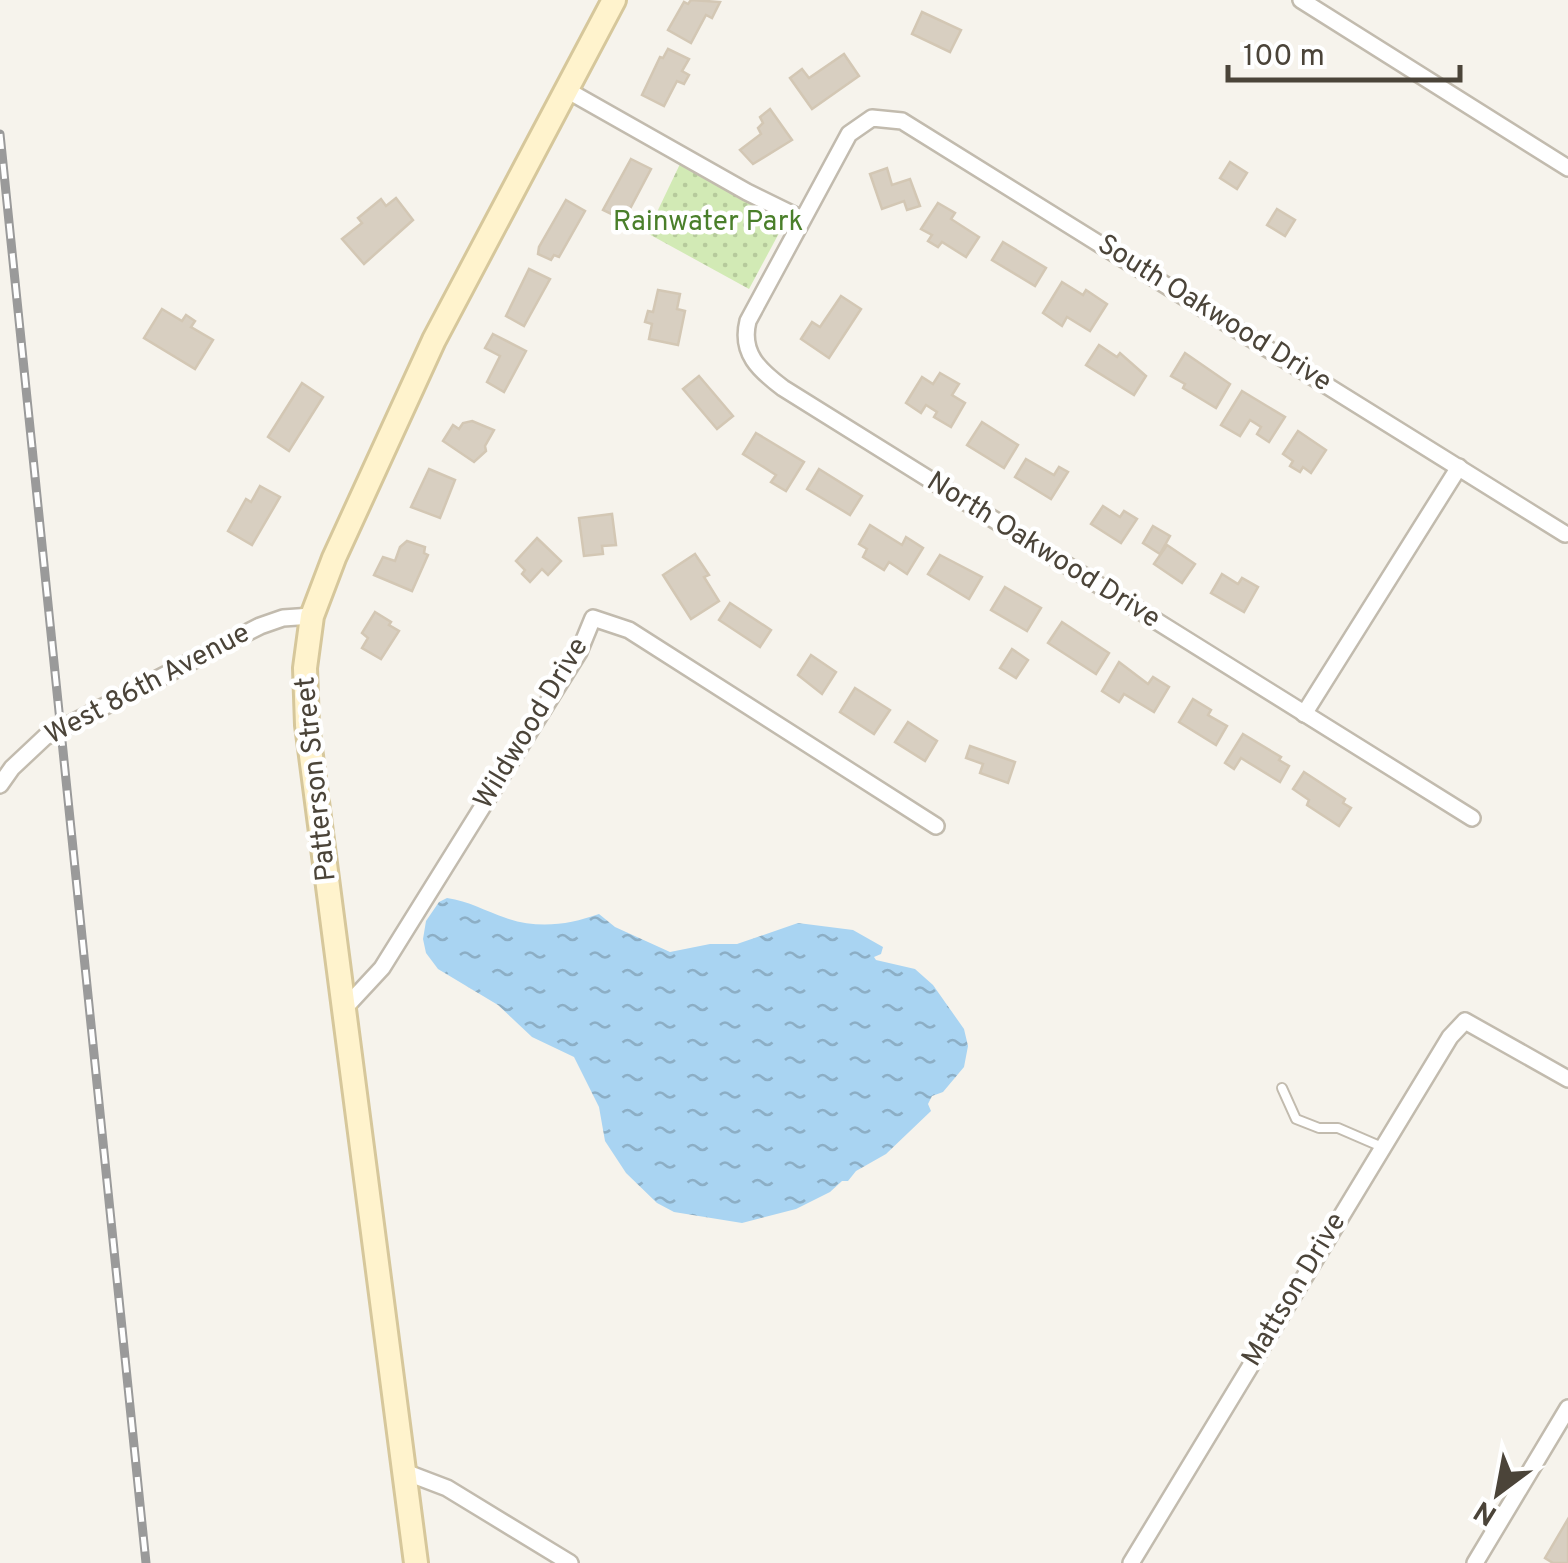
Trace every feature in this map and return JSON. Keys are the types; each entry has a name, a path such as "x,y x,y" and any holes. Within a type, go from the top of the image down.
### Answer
{"street":[{"name":"Patterson Street","path":"416,1563 304,694 312,616 334,558 418,374 614,0"},
{"path":"1301,0 1568,168"},
{"path":"565,89 802,219"},
{"name":"South Oakwood Drive","path":"857,126 872,118 918,129 1564,534"},
{"name":"North Oakwood Drive","path":"857,126 849,134 748,320 744,334 748,353 759,370 1472,818"},
{"path":"1304,714 1459,467"},
{"name":"West 86th Avenue","path":"0,785 45,737 260,626 283,618 312,616"},
{"name":"Wildwood Drive","path":"343,1010 382,968 578,652 592,618 629,630 936,826"},
{"name":"Mattson Drive","path":"1130,1563 1382,1147 1450,1038 1465,1021 1568,1079"},
{"path":"1476,1563 1568,1408"},
{"path":"404,1472 447,1488 570,1563"}],"lane":[{"path":"1282,1088 1296,1119 1319,1128 1338,1128 1382,1147"}],"green space":[{"name":"Rainwater Park","path":"680,164 785,222 749,289 647,233"}],"water":[{"path":"447,898 530,924 564,923 599,914 615,927 670,952 710,944 737,944 798,923 853,930 883,947 881,954 874,957 876,960 915,969 933,985 964,1029 968,1046 964,1067 943,1092 932,1096 928,1104 931,1111 886,1154 830,1192 796,1209 742,1223 674,1212 657,1203 626,1173 605,1141 599,1107 574,1057 532,1037 498,1005 438,969 426,953 426,921 439,902"}],"building":[{"path":"691,0 720,2 712,18 706,15 691,43 668,30 684,2 688,4"},
{"path":"922,12 961,30 950,52 912,34"},
{"path":"668,49 689,59 682,71 689,75 684,84 677,81 664,106 642,95 660,57"},
{"path":"844,54 859,76 812,109 790,78 802,69 809,78"},
{"path":"770,109 792,140 753,164 740,150 761,134 760,117"},
{"path":"631,159 651,169 624,220 603,210"},
{"path":"1230,162 1247,173 1237,189 1220,178"},
{"path":"887,168 892,185 910,179 920,206 907,210 904,201 882,209 870,174"},
{"path":"396,198 413,220 364,264 342,239 362,223 358,218 381,199 386,206"},
{"path":"566,200 585,211 559,257 554,255 551,260 538,254 539,247"},
{"path":"938,203 955,213 951,219 979,237 966,257 942,242 938,247 928,241 932,235 921,229"},
{"path":"1277,209 1295,220 1285,236 1267,225"},
{"path":"1003,242 1046,268 1035,286 992,260"},
{"path":"529,269 550,279 524,326 506,316"},
{"path":"1062,282 1083,295 1086,290 1107,304 1090,331 1067,317 1062,326 1043,313"},
{"path":"658,290 680,294 677,309 685,311 678,345 649,339 652,324 645,322 648,311 653,312"},
{"path":"841,296 861,309 829,358 801,339 812,322 820,327"},
{"path":"162,309 182,321 186,315 195,321 191,327 213,340 195,369 144,338"},
{"path":"493,334 526,351 504,392 487,382 500,356 485,348"},
{"path":"1099,345 1117,357 1120,353 1146,376 1134,395 1086,365"},
{"path":"1185,353 1230,384 1216,408 1171,376"},
{"path":"940,373 959,384 952,395 965,403 951,427 934,417 937,412 926,405 921,413 906,403 922,377 933,384"},
{"path":"699,376 733,416 717,429 683,389"},
{"path":"302,383 323,397 289,451 268,437"},
{"path":"1242,391 1285,417 1269,442 1257,434 1261,427 1250,420 1240,436 1221,425"},
{"path":"472,421 494,430 486,451 474,462 443,441 453,425 459,429 463,423"},
{"path":"982,422 1018,445 1004,468 967,445"},
{"path":"1298,431 1326,450 1311,473 1303,467 1300,472 1290,466 1293,461 1283,454"},
{"path":"756,433 804,462 786,491 771,482 776,475 743,454"},
{"path":"1026,459 1054,475 1059,467 1068,472 1051,499 1015,477"},
{"path":"429,469 455,480 440,518 411,507"},
{"path":"819,469 862,496 850,515 807,489"},
{"path":"260,486 280,497 252,545 228,531 246,499 251,502"},
{"path":"1103,506 1120,517 1124,511 1137,519 1121,543 1091,524"},
{"path":"612,514 616,545 602,546 603,554 584,556 579,518"},
{"path":"870,525 902,545 906,537 923,548 907,574 889,562 884,570 863,557 867,549 859,544"},
{"path":"1153,526 1170,536 1160,554 1143,543"},
{"path":"537,538 561,561 548,575 542,569 530,582 516,561"},
{"path":"407,541 425,547 424,553 428,555 412,591 374,575 383,557 395,561"},
{"path":"1167,545 1195,564 1182,583 1154,564"},
{"path":"695,554 719,601 691,619 663,575"},
{"path":"940,555 982,577 969,599 928,574"},
{"path":"1222,574 1238,584 1242,578 1258,587 1244,612 1211,593"},
{"path":"1005,587 1041,608 1027,631 991,610"},
{"path":"730,603 771,630 760,647 719,620"},
{"path":"375,612 399,631 381,659 362,648 368,638 362,633"},
{"path":"1062,622 1109,653 1096,674 1048,643"},
{"path":"1012,649 1028,660 1016,678 1000,668"},
{"path":"811,655 836,672 822,694 798,675"},
{"path":"1119,662 1148,684 1153,677 1169,687 1154,712 1124,694 1119,702 1102,691"},
{"path":"855,688 890,710 874,734 840,712"},
{"path":"1193,699 1211,710 1208,715 1227,726 1216,745 1179,722"},
{"path":"908,722 937,741 925,761 895,742"},
{"path":"1243,734 1289,766 1280,782 1241,758 1234,769 1225,763"},
{"path":"970,746 1015,762 1008,783 980,773 983,764 966,758"},
{"path":"1304,772 1345,799 1343,803 1351,808 1339,826 1307,805 1309,800 1293,789"},
{"path":"1568,1519 1568,1563 1553,1563 1545,1558"}],"railway":[{"path":"0,134 146,1563"}]}
